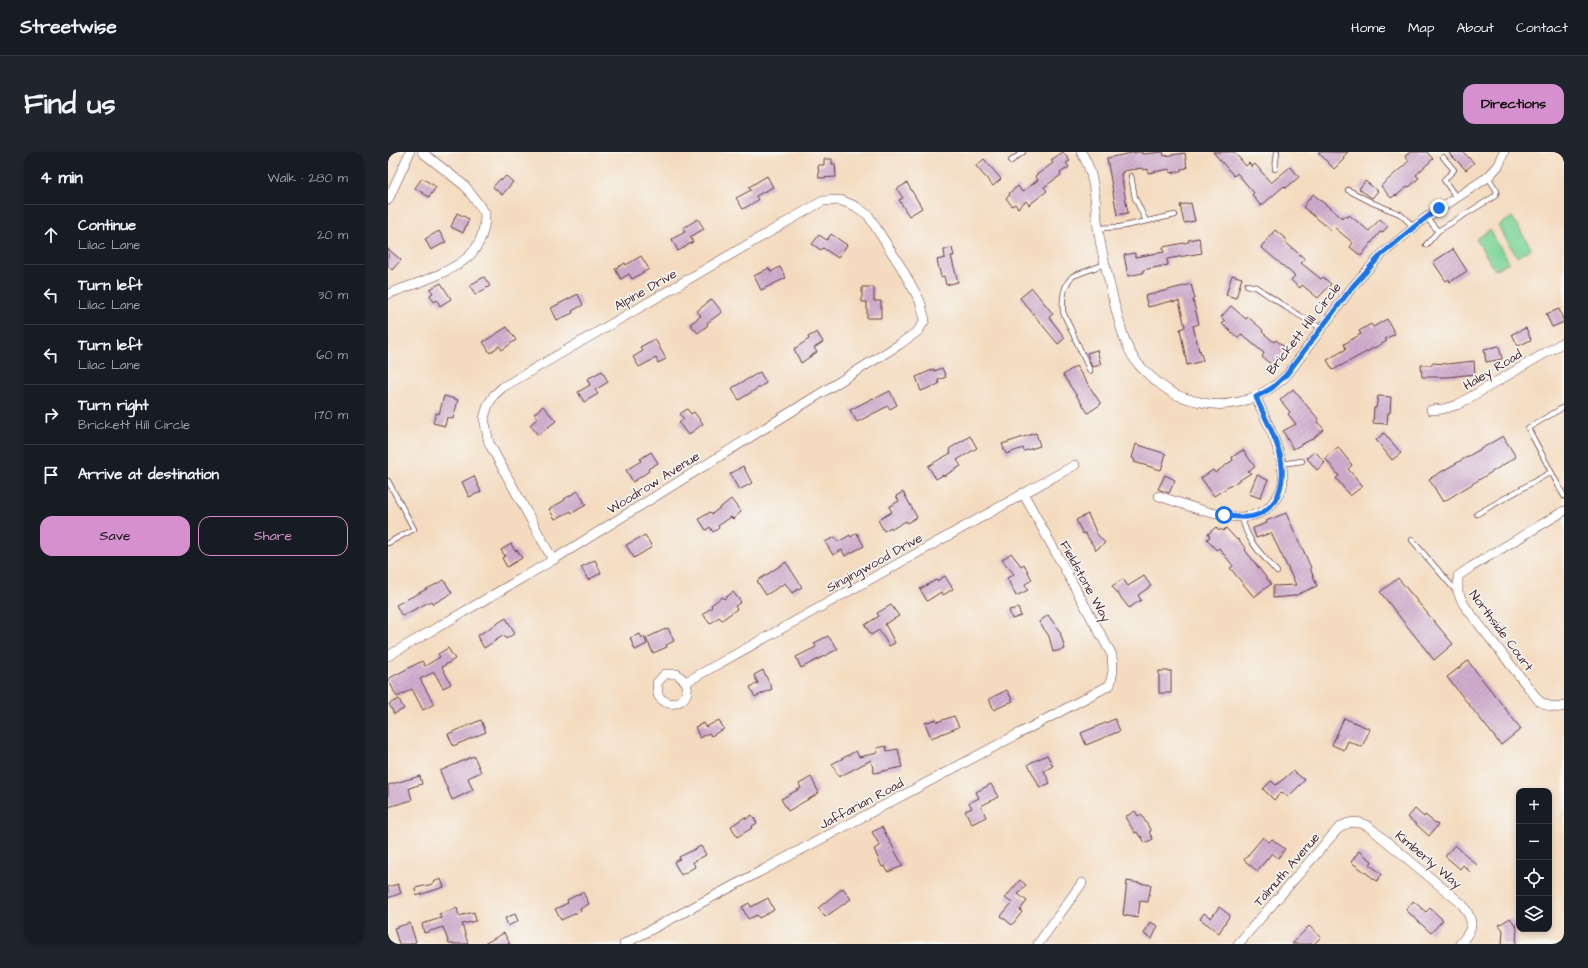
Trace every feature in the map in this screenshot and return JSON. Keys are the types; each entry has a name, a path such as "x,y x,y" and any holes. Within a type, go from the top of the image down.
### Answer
{"street":[{"path":"388,200 410,152"},
{"path":"388,294 450,268 470,256 483,235 485,212 465,186 422,152"},
{"name":"Brickett Hill Circle","path":"1081,152 1089,169 1093,184 1098,228 1105,264 1122,333 1128,347 1144,369 1176,394 1189,400 1217,404 1243,401 1256,397 1272,388 1286,375 1364,273 1381,255 1426,217 1488,177 1499,165 1504,152"},
{"name":"Alpine Drive","path":"553,560 489,443 484,418 488,405 494,395 503,387 814,206 832,200 840,200 855,206 868,215 901,267 920,301 925,320"},
{"name":"Woodrow Avenue","path":"388,656 553,560 900,344 918,331 925,320"},
{"name":"Haley Road","path":"1431,410 1443,409 1457,405 1564,342"},
{"path":"1159,496 1224,515 1242,517 1257,515 1268,509 1277,498 1282,486 1281,464 1279,451 1256,397"},
{"name":"Singingwood Drive","path":"686,682 1075,465"},
{"name":"Fieldstone Way","path":"1023,493 1112,656 1113,671 1110,685"},
{"name":"Northside Court","path":"1562,707 1550,706 1539,701 1464,605 1458,592 1458,576 1564,511"},
{"name":"Jaffarian Road","path":"624,944 1110,685"},
{"name":"Kimberly Way","path":"1360,822 1368,826 1456,899 1468,914 1472,924 1469,932 1460,944"},
{"name":"Talmuth Avenue","path":"1238,944 1340,828 1349,823 1360,822"},
{"path":"1038,944 1082,884"}],"lane":[{"path":"1011,161 1023,152"},
{"path":"1275,169 1277,152"},
{"path":"1443,157 1454,170 1444,180 1456,197"},
{"path":"1130,176 1135,198 1146,222"},
{"path":"1426,245 1438,231 1495,196 1497,191 1488,177"},
{"path":"1348,190 1373,203 1400,214 1414,227"},
{"path":"1098,228 1120,227 1175,215"},
{"path":"1426,217 1438,231"},
{"path":"1090,371 1063,312 1062,302 1065,288 1073,276 1105,264"},
{"path":"1247,285 1256,287 1287,308 1322,328"},
{"path":"1564,407 1528,428 1564,496"},
{"path":"1281,464 1302,461"},
{"path":"1477,514 1551,472"},
{"path":"388,481 414,529 388,543"},
{"path":"1242,517 1245,530 1250,540 1277,572"},
{"path":"1412,540 1458,592"}],"green space":[{"path":"1512,217 1531,248 1517,257 1498,226"},
{"path":"1490,230 1509,262 1495,270 1476,239"}],"building":[{"path":"1063,152 1070,161 1066,163 1069,167 1060,173 1061,175 1044,187 1047,191 1029,205 1026,201 1018,208 1015,204 1012,206 1006,198 1010,195 1009,193 1018,186 1022,192 1038,180 1035,176 1053,163 1051,160"},
{"path":"1142,152 1142,154 1163,152 1164,156 1185,153 1187,168 1170,173 1170,169 1148,173 1148,169 1143,170 1142,168 1123,171 1123,173 1121,173 1128,213 1117,215 1107,158"},
{"path":"1213,152 1234,152 1246,166 1249,163 1252,167 1255,164 1271,183 1290,167 1299,177 1286,188 1284,186 1261,206 1252,195 1254,193 1237,173 1234,176"},
{"path":"1318,152 1348,152 1343,157 1344,159 1334,169"},
{"path":"1410,152 1427,152 1433,159 1416,175 1419,178 1409,187 1408,186 1396,196 1395,195 1391,198 1381,186 1409,161 1405,156"},
{"path":"1448,152 1463,152 1474,163 1466,170"},
{"path":"824,159 832,159 832,164 835,164 836,177 819,178 818,165 824,165"},
{"path":"984,159 1001,179 993,186 976,166"},
{"path":"506,176 513,182 502,195 493,187 500,179 502,180"},
{"path":"767,176 773,187 756,196 758,200 743,209 736,198 751,190 749,187"},
{"path":"422,178 436,187 429,197 415,188"},
{"path":"1365,181 1378,191 1372,198 1359,189"},
{"path":"907,183 922,208 909,216 899,200 903,198 897,189"},
{"path":"1313,194 1342,218 1344,215 1347,218 1349,215 1369,231 1380,219 1388,226 1382,233 1380,232 1361,256 1350,247 1353,243 1334,227 1331,230 1303,207"},
{"path":"1191,203 1195,221 1184,223 1180,205"},
{"path":"457,213 469,219 463,233 451,227"},
{"path":"698,219 704,229 690,237 693,242 678,251 672,239 685,232 683,228"},
{"path":"1275,230 1287,240 1285,242 1305,259 1301,263 1321,279 1323,277 1331,284 1318,298 1302,285 1300,288 1291,280 1295,276 1261,247"},
{"path":"439,231 446,242 431,250 425,239"},
{"path":"831,234 847,245 838,258 823,248 821,250 812,244 819,235 827,240"},
{"path":"1199,238 1202,253 1167,259 1168,265 1143,270 1143,273 1128,276 1124,255 1135,253 1135,257 1164,252 1163,247 1189,242 1188,240"},
{"path":"952,248 954,256 951,256 958,282 946,285 944,276 941,277 937,260 945,258 944,250"},
{"path":"388,249 401,260 392,270 388,266"},
{"path":"1453,249 1467,271 1450,282 1449,279 1446,281 1433,262"},
{"path":"641,256 649,269 632,279 629,274 621,279 615,269 625,263 626,265"},
{"path":"780,267 786,278 761,290 754,276 769,268 771,272"},
{"path":"1232,275 1242,278 1236,298 1226,295"},
{"path":"484,277 490,286 475,295 470,285"},
{"path":"441,283 451,299 440,306 437,300 434,302 430,295 433,293 430,289"},
{"path":"1191,284 1199,324 1193,326 1203,361 1187,365 1180,329 1185,327 1179,301 1172,301 1148,307 1145,296"},
{"path":"862,287 874,287 874,301 881,301 881,318 867,318 867,302 862,302"},
{"path":"1032,288 1053,314 1049,317 1065,338 1058,344 1020,298"},
{"path":"578,294 583,305 572,311 573,313 557,320 551,308"},
{"path":"712,299 722,312 707,323 708,325 698,333 690,324 701,316 697,311"},
{"path":"1231,306 1246,319 1248,317 1274,342 1276,340 1287,349 1273,366 1262,357 1264,353 1241,334 1238,338 1222,324 1225,321 1221,317"},
{"path":"1559,309 1564,322 1552,327 1546,314"},
{"path":"1387,319 1395,334 1385,339 1387,341 1333,370 1327,360 1346,349 1344,344 1361,334 1359,331 1371,324 1373,327"},
{"path":"507,327 516,340 502,350 499,346 490,353 483,342"},
{"path":"1526,328 1531,340 1518,346 1512,334"},
{"path":"817,332 823,342 814,348 817,352 801,363 794,349 809,339 808,337"},
{"path":"655,339 666,359 658,363 656,358 639,367 633,357 643,351 640,347"},
{"path":"1499,346 1502,359 1486,362 1484,349"},
{"path":"1097,350 1101,365 1092,367 1087,353"},
{"path":"1474,361 1475,374 1447,377 1422,377 1421,365"},
{"path":"1076,366 1101,404 1088,413 1063,375"},
{"path":"942,368 946,377 938,380 939,384 921,391 916,377 934,369 934,371"},
{"path":"602,371 608,382 595,390 598,394 584,402 578,392 590,385 587,379"},
{"path":"760,372 766,383 739,400 732,388"},
{"path":"1293,389 1319,420 1317,422 1324,429 1314,438 1293,449 1283,431 1296,424 1288,414 1290,412 1280,400"},
{"path":"890,391 897,405 890,409 888,406 857,422 850,410"},
{"path":"444,396 458,400 453,419 447,417 445,426 433,423 436,413 439,414"},
{"path":"1378,396 1391,397 1390,413 1388,413 1387,424 1373,423 1374,408 1376,408"},
{"path":"543,406 556,421 538,435 530,425 538,418 534,414"},
{"path":"687,409 691,414 694,412 703,424 688,435 679,423 684,419 680,414"},
{"path":"1036,433 1040,446 1024,451 1023,448 1006,454 1002,444"},
{"path":"1384,433 1401,453 1392,460 1376,440"},
{"path":"970,436 977,448 957,460 961,466 936,479 928,466 951,453 949,449"},
{"path":"1503,436 1516,457 1443,502 1429,479"},
{"path":"1136,444 1166,454 1161,470 1134,462 1135,460 1132,458"},
{"path":"1338,447 1352,465 1348,469 1363,486 1350,496 1336,478 1339,476 1325,458"},
{"path":"1243,450 1255,467 1248,471 1251,473 1214,496 1201,478 1213,470 1215,473 1233,460 1232,457"},
{"path":"1315,451 1325,463 1317,470 1307,458"},
{"path":"651,452 658,463 648,469 649,471 633,482 626,470 641,461 640,459"},
{"path":"743,466 752,483 739,490 730,474"},
{"path":"1165,475 1175,480 1169,493 1158,489"},
{"path":"1257,475 1268,480 1260,498 1249,494"},
{"path":"474,476 481,492 469,497 462,482"},
{"path":"578,491 586,505 572,513 571,511 555,519 549,509"},
{"path":"903,492 917,517 907,523 906,521 892,529 891,527 884,531 878,520 892,512 889,507 899,501 896,496"},
{"path":"731,499 741,512 733,519 731,517 718,526 719,528 713,532 710,527 706,530 699,519 710,512 712,514"},
{"path":"1286,513 1311,568 1317,586 1294,596 1273,598 1273,586 1296,585 1271,533 1256,538 1253,528 1267,523 1266,521"},
{"path":"1088,514 1097,534 1105,543 1096,550 1085,533 1083,534 1076,520"},
{"path":"1216,527 1219,531 1221,529 1223,531 1226,528 1237,540 1238,539 1271,584 1254,597 1230,568 1233,566 1219,548 1216,550 1207,539 1210,537 1208,534"},
{"path":"857,533 864,546 845,556 842,550 833,555 825,542 835,537 838,542"},
{"path":"645,535 652,547 634,558 626,545"},
{"path":"511,544 522,558 507,567 502,558 505,556 501,550"},
{"path":"1011,553 1021,566 1024,564 1032,580 1025,584 1028,590 1016,596 1007,578 1014,574 1002,560"},
{"path":"595,560 601,573 588,580 581,567"},
{"path":"786,562 802,587 792,593 785,583 766,595 757,581"},
{"path":"945,576 953,589 943,595 941,592 927,601 920,589"},
{"path":"1144,576 1151,586 1138,595 1141,600 1129,608 1112,586 1123,579 1128,586"},
{"path":"1398,578 1453,644 1434,660 1380,592"},
{"path":"444,580 452,593 433,604 431,601 402,616 396,605"},
{"path":"733,592 741,602 735,606 737,609 722,620 719,617 710,624 703,614 712,607 711,605 722,597 724,599"},
{"path":"891,605 899,616 885,624 895,643 889,646 879,630 871,635 865,625 879,616 877,613"},
{"path":"1018,608 1021,616 1012,619 1009,610"},
{"path":"1048,615 1060,632 1065,649 1053,652 1049,636 1039,622"},
{"path":"506,618 515,633 506,639 504,635 484,648 477,636"},
{"path":"668,628 674,641 666,645 667,647 653,653 646,638"},
{"path":"640,634 642,638 644,637 647,644 635,650 630,638"},
{"path":"828,636 838,649 801,668 796,657 816,647 814,643"},
{"path":"448,648 455,659 442,667 451,684 443,688 434,672 420,679 434,704 423,710 412,689 397,697 388,679 422,661 425,666 440,657 438,654"},
{"path":"1468,661 1521,729 1501,745 1447,677"},
{"path":"763,670 772,689 755,697 750,687 758,683 754,675"},
{"path":"1159,671 1171,671 1171,693 1159,693"},
{"path":"1007,690 1013,701 994,710 989,699"},
{"path":"399,699 404,709 394,714 389,704"},
{"path":"954,716 959,727 931,738 925,723 936,719 937,722"},
{"path":"1344,718 1370,729 1362,747 1348,741 1344,750 1332,745"},
{"path":"1115,719 1120,731 1086,745 1081,733"},
{"path":"481,720 486,732 453,746 448,734"},
{"path":"719,720 724,729 711,736 709,733 700,738 695,727 704,723 706,727"},
{"path":"886,746 887,751 898,749 902,767 874,773 871,760 839,777 832,764 856,751 859,757 878,753 877,748"},
{"path":"1047,755 1053,766 1044,771 1050,783 1040,788 1028,764"},
{"path":"474,756 481,772 468,778 473,790 452,800 440,771"},
{"path":"1293,771 1305,780 1288,797 1282,792 1274,800 1263,789 1271,781 1276,785"},
{"path":"420,776 422,784 409,788 412,800 388,807 388,785"},
{"path":"811,777 819,793 788,811 781,799 801,788 799,784"},
{"path":"991,784 998,797 981,806 986,817 972,824 965,811 972,808 969,803 979,798 976,792"},
{"path":"1415,809 1424,817 1425,815 1438,825 1429,836 1408,817"},
{"path":"1135,811 1138,816 1141,814 1151,831 1149,832 1153,839 1145,843 1137,832 1135,833 1125,817"},
{"path":"752,815 757,823 751,827 752,828 737,837 731,826 745,817 746,819"},
{"path":"882,827 903,866 888,872 885,866 882,867 874,849 880,846 872,832"},
{"path":"1263,837 1269,842 1272,839 1285,849 1278,858 1272,853 1257,871 1244,860"},
{"path":"1455,845 1477,865 1470,872 1463,865 1460,869 1445,856"},
{"path":"701,846 706,855 693,862 695,867 681,875 674,862 680,859 679,857"},
{"path":"1359,851 1372,861 1370,865 1382,874 1377,881 1351,862"},
{"path":"441,879 444,887 416,896 415,888 433,884 433,882"},
{"path":"1020,880 1026,885 1018,894 1027,901 1020,910 1022,912 1012,925 1001,916 1012,903 1005,898"},
{"path":"1127,881 1151,885 1148,902 1140,901 1138,918 1123,915"},
{"path":"398,884 401,893 388,898 388,887"},
{"path":"843,888 851,899 825,917 818,908"},
{"path":"583,892 589,904 580,909 581,911 561,920 555,909 568,903 567,900"},
{"path":"768,898 774,910 759,918 757,915 748,919 742,907 749,903 751,907"},
{"path":"1413,901 1426,912 1430,908 1443,920 1431,933 1406,910"},
{"path":"1219,907 1230,915 1219,933 1200,919 1204,913 1211,918"},
{"path":"457,908 459,916 474,912 476,921 462,924 468,944 449,944 443,927 424,933 422,924 441,918 439,914"},
{"path":"515,914 518,921 508,926 505,918"},
{"path":"1510,918 1516,926 1516,944 1502,944 1503,930 1499,925"},
{"path":"1150,922 1158,926 1152,939 1144,934"},
{"path":"410,923 416,942 399,944 394,928"},
{"path":"1309,926 1321,937 1314,944 1292,944"},
{"path":"504,933 510,944 484,944"}],"route":[{"path":"1224,515 1242,517 1257,515 1268,509 1277,498 1282,486 1282,470 1279,451 1256,397 1272,388 1286,375 1353,286 1381,255 1439,208"}]}
